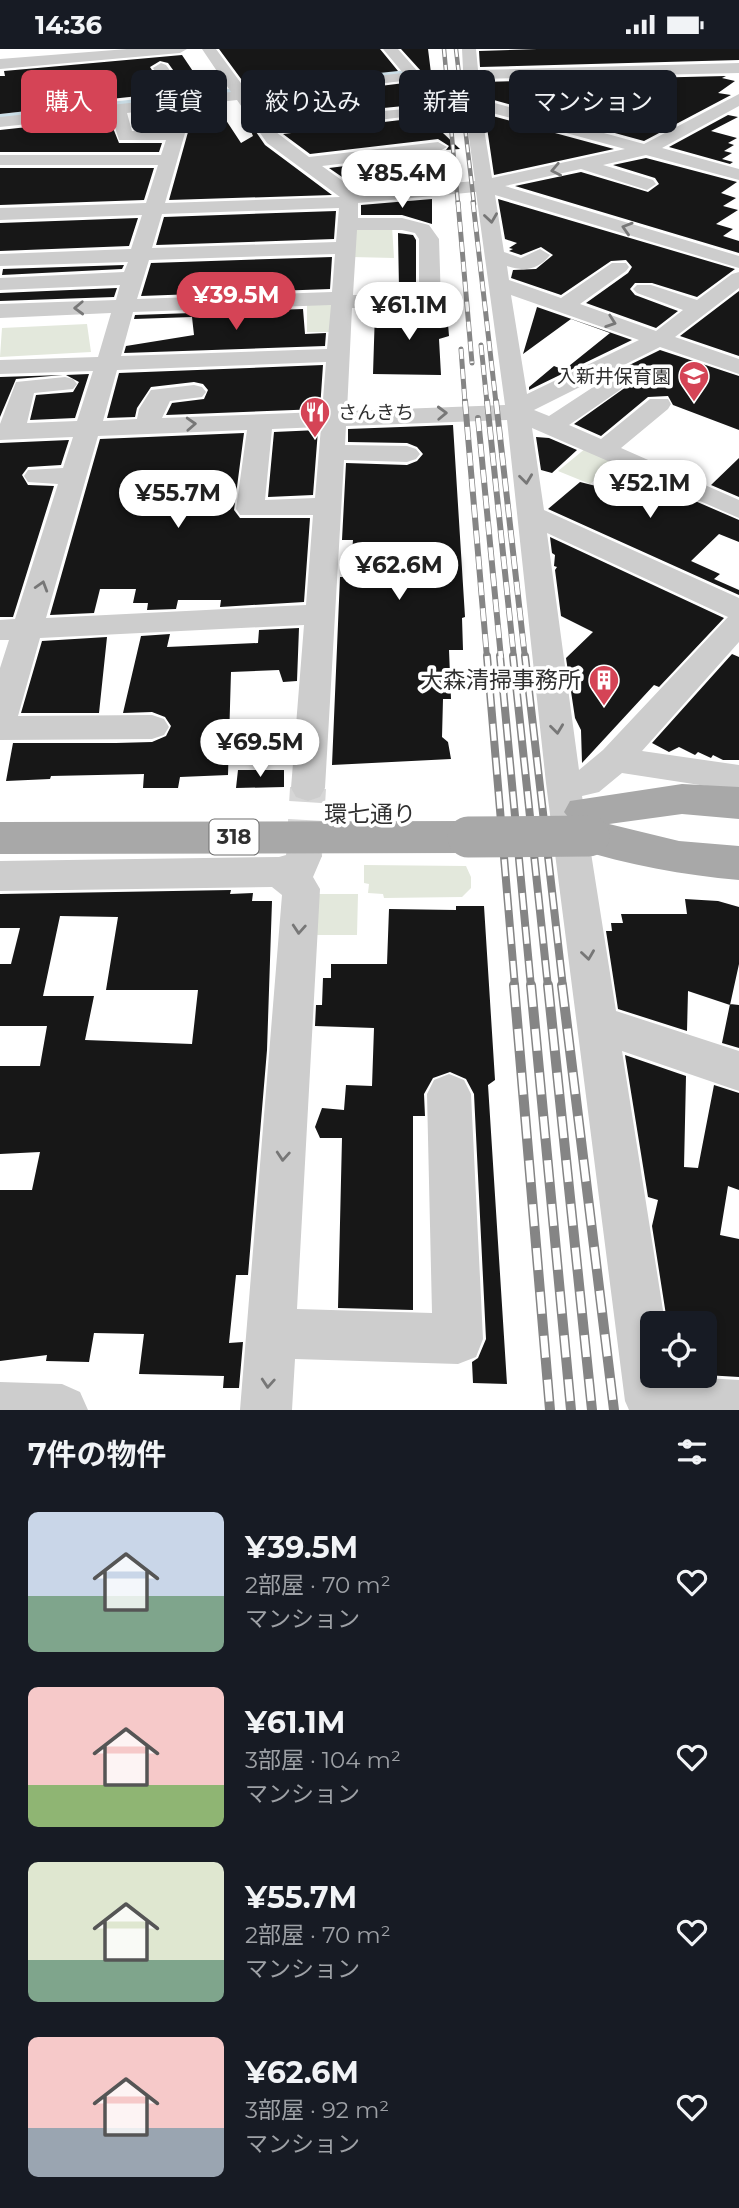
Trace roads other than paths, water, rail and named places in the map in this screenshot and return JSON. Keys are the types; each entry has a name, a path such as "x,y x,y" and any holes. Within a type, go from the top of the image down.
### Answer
{"main road":[{"path":"581,804 682,799 739,803"},
{"path":"581,804 679,857 739,863"},
{"name":"環七通り","path":"581,804 739,843"},
{"name":"環七通り","path":"0,838 467,826 581,804 739,822"},
{"name":"環七通り","path":"0,816 467,826"}],"street":[{"path":"0,64 180,49"},
{"path":"390,49 411,70"},
{"path":"469,49 471,70"},
{"path":"29,62 35,70"},
{"path":"213,63 239,88 241,94"},
{"path":"601,66 614,70"},
{"path":"495,73 601,66 739,68"},
{"path":"0,113 399,72"},
{"path":"385,79 399,75"},
{"path":"385,79 399,90"},
{"path":"227,89 239,88"},
{"path":"706,96 737,102"},
{"path":"486,186 646,150 737,102"},
{"path":"0,122 131,105"},
{"path":"0,721 15,629 75,476 176,135 125,137 118,109"},
{"path":"385,119 413,142"},
{"path":"0,311 127,306 430,302 429,239 422,229 349,210 305,163 271,133"},
{"path":"351,133 369,153"},
{"path":"478,133 531,515 581,804 598,1024 651,1401 739,1406"},
{"path":"593,133 739,175"},
{"path":"568,145 597,134"},
{"path":"0,138 21,138"},
{"path":"55,159 61,145 90,144"},
{"path":"305,163 438,147"},
{"path":"480,160 504,157"},
{"path":"0,160 168,160"},
{"path":"582,165 646,180"},
{"path":"349,210 415,194 486,186 739,262"},
{"path":"287,250 288,204"},
{"path":"0,214 150,219 288,204 434,218"},
{"path":"308,788 306,689 321,626 349,210"},
{"path":"122,230 150,219"},
{"path":"666,240 691,223"},
{"path":"0,284 138,265 287,250 346,248"},
{"path":"496,256 523,265 540,255"},
{"path":"2,264 138,265 212,270"},
{"path":"564,306 619,267"},
{"path":"518,412 526,404 659,339 739,278"},
{"path":"500,284 739,367"},
{"path":"644,289 699,308"},
{"path":"342,305 376,316"},
{"path":"239,345 340,348"},
{"path":"340,348 106,373 11,388 6,432 335,417 518,412 739,510"},
{"path":"0,367 106,373"},
{"path":"551,426 616,387 586,375"},
{"path":"148,426 151,409 158,405 160,395 194,392"},
{"path":"604,450 659,404"},
{"path":"261,420 250,509 328,506"},
{"path":"331,452 407,454"},
{"path":"37,476 75,476"},
{"path":"531,515 739,610"},
{"path":"581,804 620,768 739,624"},
{"path":"15,629 321,626"},
{"path":"0,728 152,727"},
{"path":"620,768 739,778"},
{"path":"0,876 291,864 301,888 266,1410"},
{"path":"598,1024 739,1071"},
{"path":"271,1333 458,1339 449,1094"},
{"path":"0,1408 62,1410"}],"tunnel":[{"path":"304,856 308,788"}],"railway":[{"path":"444,49 458,204"},
{"path":"456,49 474,204"},
{"path":"458,202 472,363"},
{"path":"473,202 496,403"},
{"path":"481,345 487,403"},
{"path":"461,349 465,403"},
{"path":"465,401 487,658"},
{"path":"487,401 514,658"},
{"path":"496,401 525,658"},
{"path":"478,418 501,658"},
{"path":"487,656 515,987"},
{"path":"500,656 531,987"},
{"path":"513,656 548,987"},
{"path":"525,656 563,987"},
{"path":"514,985 550,1410"},
{"path":"531,985 571,1410"},
{"path":"548,985 592,1410"},
{"path":"562,985 614,1410"}],"place":[{"name":"入新井保育園","path":"694,403"},
{"name":"さんきち","path":"315,439"},
{"name":"大森清掃事務所","path":"604,707"}]}
